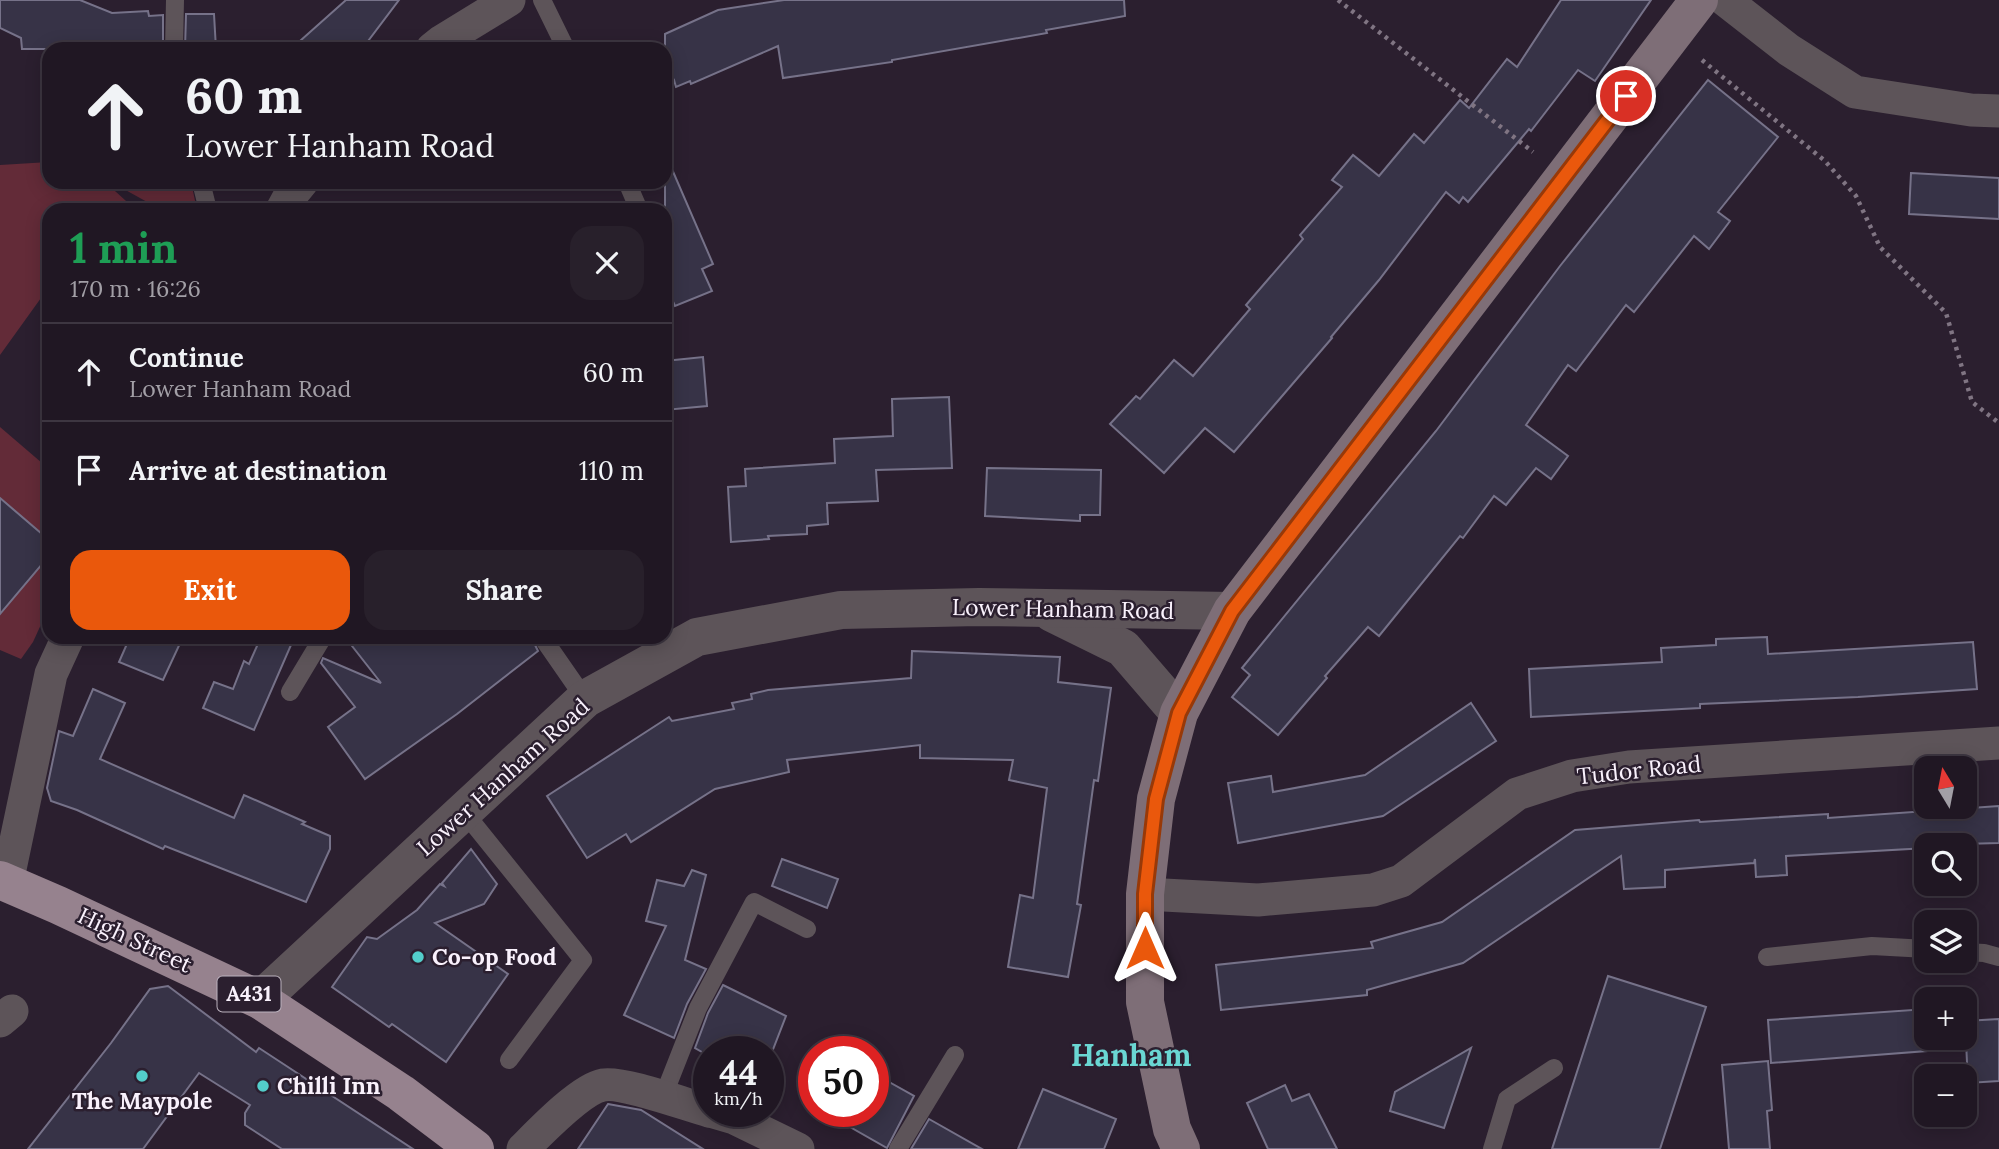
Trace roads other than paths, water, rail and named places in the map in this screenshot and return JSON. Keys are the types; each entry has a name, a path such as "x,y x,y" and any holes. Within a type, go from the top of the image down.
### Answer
{"main road":[{"path":"1181,1149 1172,1129 1145,1002 1145,894 1156,799 1179,713 1232,611 1699,0"},
{"name":"High Street","path":"3,881 260,1000 401,1093 475,1149"}],"street":[{"path":"441,42 509,0"},
{"path":"1725,0 1789,50 1855,92 1970,110 1999,111"},
{"path":"286,203 296,189"},
{"name":"Lower Hanham Road","path":"260,1000 585,699 697,637 841,610 979,607 1232,611"},
{"path":"1044,609 1123,648 1179,713"},
{"path":"3,881 51,674 65,644"},
{"name":"Tudor Road","path":"1145,894 1258,900 1373,890 1401,881 1517,794 1572,776 1629,767 1999,743"},
{"path":"523,1149 576,1099 600,1085 611,1084 693,1106"},
{"path":"753,1127 798,1149"}],"lane":[{"path":"174,42 175,0"},
{"path":"542,0 563,42"},
{"path":"290,692 319,644"},
{"path":"547,644 585,699"},
{"path":"464,812 583,960 509,1060"},
{"path":"663,1097 698,1008 754,902 807,929"},
{"path":"1767,957 1872,946 1914,949"},
{"path":"1977,953 1999,957"},
{"path":"898,1149 955,1055"},
{"path":"1492,1149 1507,1099 1554,1068"}],"place":[{"name":"Co-op Food","path":"418,957"},
{"name":"The Maypole","path":"142,1076"},
{"name":"Chilli Inn","path":"263,1086"}],"district":[{"name":"Hanham","path":"1131,1056"}]}
